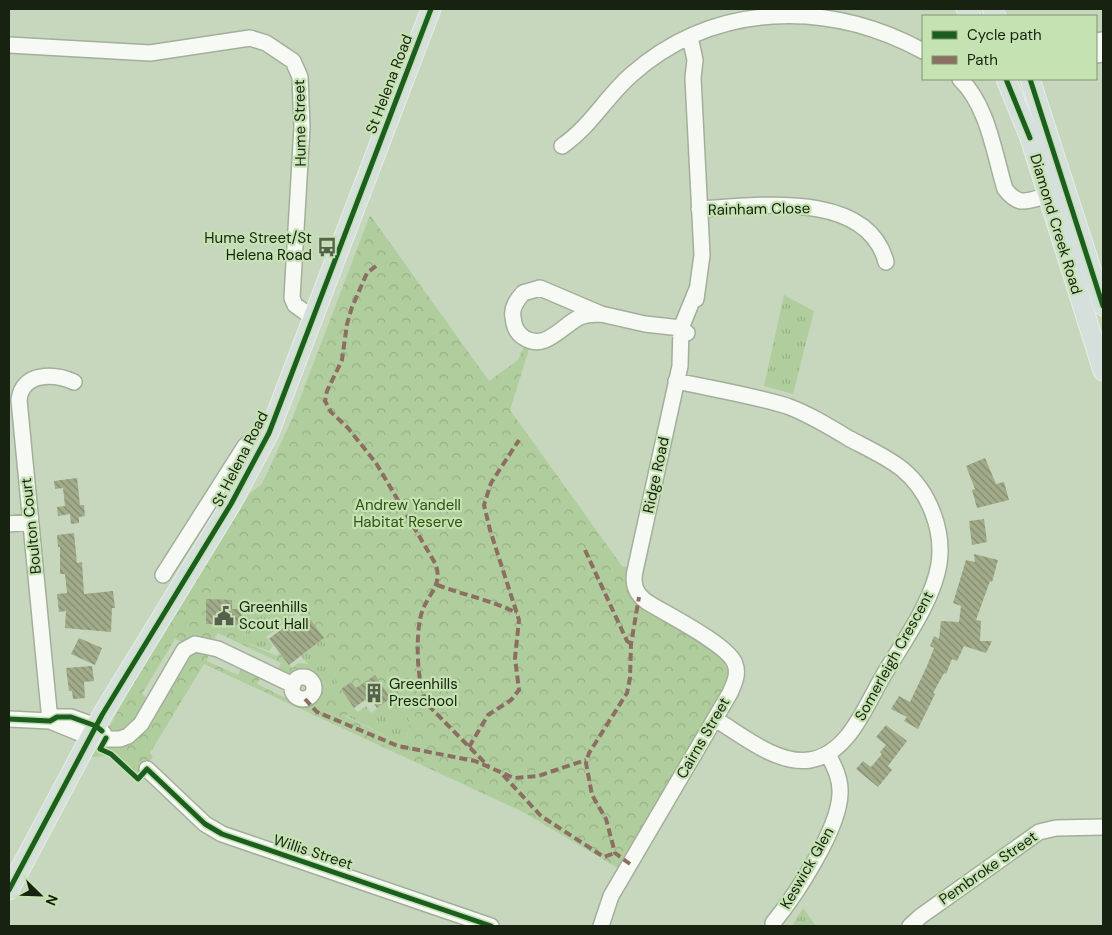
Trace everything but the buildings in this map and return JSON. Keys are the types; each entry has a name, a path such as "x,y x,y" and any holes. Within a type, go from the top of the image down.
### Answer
{"main road":[{"name":"St Helena Road","path":"9,890 264,444 431,9"},
{"name":"Diamond Creek Road","path":"1009,80 1030,138 1046,196 1103,371"},
{"name":"Diamond Creek Road","path":"1030,80 1103,306"},
{"path":"1046,196 1067,190"}],"street":[{"path":"562,146 582,129 615,90 631,75 664,50 717,26 772,13 806,13 864,24 896,36 922,50"},
{"name":"Hume Street","path":"9,45 150,53 250,38 266,43 293,61 300,77 302,127 292,298 295,305 313,318"},
{"name":"Ridge Road","path":"634,585 635,571 676,381 686,349 682,332 694,314 702,255 693,78 686,39"},
{"path":"961,80 972,92 982,112 1005,189 1012,198 1022,202 1046,196"},
{"name":"Rainham Close","path":"699,209 781,205 804,206 826,210 846,218 866,231 881,247 886,262"},
{"path":"601,314 583,316 550,339 537,342 531,341 519,334 513,323 512,312 523,293 540,288 601,314 682,332"},
{"name":"Boulton Court","path":"50,721 30,522 20,392 24,384 32,379 55,376 74,382"},
{"name":"Somerleigh Crescent","path":"676,381 789,407 814,418 902,469 917,484 932,511 940,553 937,575 930,594 851,732 843,742 828,754 810,760 786,758 774,754 715,719"},
{"name":"St Helena Road","path":"163,575 245,446 248,443 264,444"},
{"path":"9,524 30,522"},
{"name":"Cairns Street","path":"601,926 611,896 715,719 736,678 736,668 732,658 720,646 639,596 634,585"},
{"path":"9,719 50,721 120,739 135,731 184,650 194,644 218,648 293,685"},
{"name":"Keswick Glen","path":"773,923 790,902 827,837 837,815 840,785 828,754"},
{"name":"Willis Street","path":"147,769 201,820 222,834 491,926"},
{"name":"Pembroke Street","path":"910,926 921,916 1039,832 1056,828 1103,827"}],"green space":[{"name":"Andrew Yandell Habitat Reserve","path":"370,215 489,381 518,360 525,344 530,346 510,410 622,566 631,568 629,587 636,598 715,647 729,662 732,672 732,678 727,691 621,870 523,812 204,664 150,753 153,757 133,778 109,756 91,757 100,745 124,744 139,735 185,659 194,650 209,652 207,661 238,675 242,667 261,676 257,684 294,702 307,704 317,696 318,683 309,674 302,672 287,674 277,670 281,663 218,633 213,640 197,638 184,643 175,639 142,694 149,699 135,723 118,735 112,734 108,729 138,675 250,493 262,484 293,417","holes":["206,600 232,600 232,609 242,609 241,625 206,624","247,601 283,602 283,624 298,613 306,622 310,619 331,657 337,683 329,689 308,664 298,663 292,668 280,653 276,656 245,642","375,675 391,698 395,695 409,719 409,730 403,745 345,716 354,708 341,689 351,682 356,688"]},
{"path":"784,295 814,311 793,394 764,386"},
{"path":"247,600 283,602 283,624 266,637 273,646 269,651 245,642"},
{"path":"324,638 334,662 337,683 329,689 301,656"},
{"path":"395,695 409,719 409,730 403,745 345,715 354,708 358,712 366,706 371,713"},
{"path":"803,908 816,926 792,926"}],"marked path":[{"path":"376,266 367,273 352,307 347,324 342,360 327,391 325,401 331,412 348,428 376,463 435,563 438,577 422,612 418,632 418,660 421,687 429,706 488,766"},
{"path":"469,747 488,715 511,700 519,690 515,658 519,620 490,530 484,505 491,483 519,440"},
{"path":"585,550 627,641 631,644"},
{"path":"437,585 517,613"},
{"path":"630,864 615,853 606,819 592,795 586,763 589,753 627,693 630,678 631,644 639,597"},
{"path":"305,699 317,712 398,746 475,761 514,778 538,776 586,760"},
{"path":"503,775 541,816 604,857 615,853"}],"cycle path":[{"path":"9,890 102,715 231,504 269,433 431,9"},
{"path":"1006,80 1030,138"},
{"path":"1030,80 1103,306"},
{"path":"9,719 50,721 57,717 71,717 96,726 102,731"},
{"path":"106,738 100,749 111,754 138,779 147,769 205,824 222,834 491,926"}],"place":[{"name":"Hume Street/St Helena Road","path":"327,247"},
{"name":"Greenhills Scout Hall","path":"224,616"},
{"name":"Greenhills Preschool","path":"374,693"}]}
